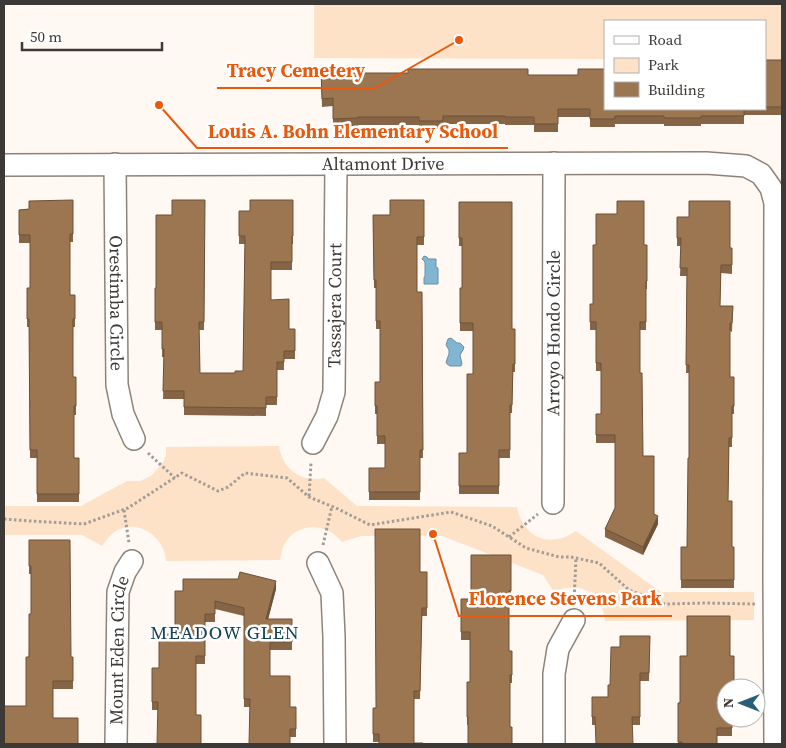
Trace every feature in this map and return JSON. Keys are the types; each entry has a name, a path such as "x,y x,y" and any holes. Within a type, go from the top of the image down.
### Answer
{"street":[{"name":"Orestimba Circle","path":"115,164 117,385 123,414 134,439"},
{"name":"Tassajera Court","path":"313,443 327,416 334,392 336,164"},
{"name":"Arroyo Hondo Circle","path":"553,503 554,164"},
{"name":"Altamont Drive","path":"4,165 706,164 746,166 761,174 772,188 775,203 780,578"},
{"name":"Mount Eden Circle","path":"116,744 118,592 125,572 132,560"},
{"path":"318,563 332,594 335,744"},
{"path":"776,744 775,605 780,578"},
{"path":"554,744 554,674 558,649 574,620"}],"path":[{"path":"134,439 175,478"},
{"path":"309,497 313,443"},
{"path":"4,519 84,524 124,510 182,473 218,491 228,487 245,473 287,478 309,497 370,525 451,512 492,526 526,548 559,557 576,558 599,564 628,590 665,604 775,605"},
{"path":"509,537 553,503"},
{"path":"318,563 332,506"},
{"path":"124,510 132,560"},
{"path":"574,620 576,558"}],"green space":[{"path":"314,4 782,4 782,60 766,60 766,20 604,20 604,59 314,58"},
{"path":"279,446 284,461 294,472 308,478 324,478 357,506 517,507 520,518 531,533 547,539 557,539 576,531 661,592 754,592 754,620 605,621 600,603 595,596 588,592 572,588 554,592 543,575 442,536 361,536 342,542 328,531 312,527 304,528 290,537 283,547 280,560 166,561 161,544 149,532 141,528 124,528 116,531 102,546 82,535 4,535 4,506 81,506 127,481 140,481 151,476 164,461 166,447"}],"water":[{"path":"424,256 428,259 436,259 438,284 424,284 425,262 422,259"},
{"path":"451,338 464,347 460,355 461,366 450,366 446,362 449,350 446,345 448,339"}],"building":[{"path":"766,60 782,60 782,107 766,107"},
{"path":"356,68 357,73 408,73 408,69 528,69 528,75 578,75 578,69 604,69 604,110 744,110 744,116 664,118 664,116 615,116 615,119 590,119 590,109 558,109 558,124 534,124 534,117 505,116 443,116 443,121 419,121 419,117 333,119 333,98 322,99 321,69"},
{"path":"73,200 73,234 70,234 70,295 75,295 75,319 73,319 73,377 76,377 74,458 79,458 79,494 37,494 37,450 30,450 27,288 30,288 30,235 19,235 19,210 29,209 29,201"},
{"path":"172,200 205,200 204,322 199,322 200,373 235,373 235,371 243,371 245,236 239,236 239,211 250,211 250,200 293,200 292,262 271,262 271,300 289,299 289,329 295,329 295,351 284,351 284,362 277,362 277,397 266,397 266,408 184,407 184,391 163,391 164,349 162,349 162,322 155,322 156,215 172,215"},
{"path":"390,200 424,200 424,237 417,237 417,292 422,292 423,450 420,450 420,492 369,492 369,468 385,468 385,436 377,436 377,406 375,406 375,382 380,382 380,321 376,321 373,215 390,215"},
{"path":"617,201 644,201 644,245 647,245 646,322 640,322 643,456 654,456 654,514 658,516 643,547 605,529 615,508 615,435 596,435 596,414 601,414 601,363 596,363 596,322 590,322 590,304 593,304 593,245 596,245 596,214 617,214"},
{"path":"689,201 730,201 732,265 721,265 720,306 733,306 732,323 730,323 730,377 734,377 734,406 732,406 732,438 729,438 728,501 732,501 734,580 681,580 681,547 687,547 689,365 686,365 687,268 680,268 681,238 677,238 677,217 689,217"},
{"path":"459,202 512,202 512,329 515,329 515,364 513,364 512,405 510,405 510,450 499,450 499,486 459,486 459,453 467,453 467,374 473,374 473,323 460,323 462,238 459,238"},
{"path":"375,529 420,529 420,572 427,572 427,608 422,608 420,691 414,691 414,743 423,744 379,744 379,734 373,734 373,708 376,708"},
{"path":"29,540 70,540 73,681 53,681 53,718 78,718 78,744 4,744 4,706 26,706 26,657 29,657 29,614 31,614"},
{"path":"471,555 511,555 509,651 512,651 510,727 512,727 512,744 468,744 467,682 470,682 470,632 461,632 461,599 471,599"},
{"path":"240,572 276,581 266,619 292,619 292,642 270,642 270,676 290,676 290,707 296,707 296,729 290,729 290,744 249,744 250,699 244,699 244,608 215,601 215,614 205,614 205,656 196,656 196,715 201,715 201,744 157,744 158,702 152,702 152,668 159,668 159,634 175,634 175,591 183,591 183,579 238,579"},
{"path":"687,616 730,616 730,656 734,656 734,678 716,678 717,744 682,744 682,742 678,742 680,656 687,656"},
{"path":"620,636 650,636 649,673 640,673 640,717 632,717 633,744 596,744 595,717 592,717 592,697 608,697 611,647 620,647"}],"place":[{"name":"Tracy Cemetery","path":"459,40"},
{"name":"Louis A. Bohn Elementary School","path":"159,105"},
{"name":"Florence Stevens Park","path":"433,534"}],"district":[{"name":"MEADOW GLEN","path":"225,632"}]}
